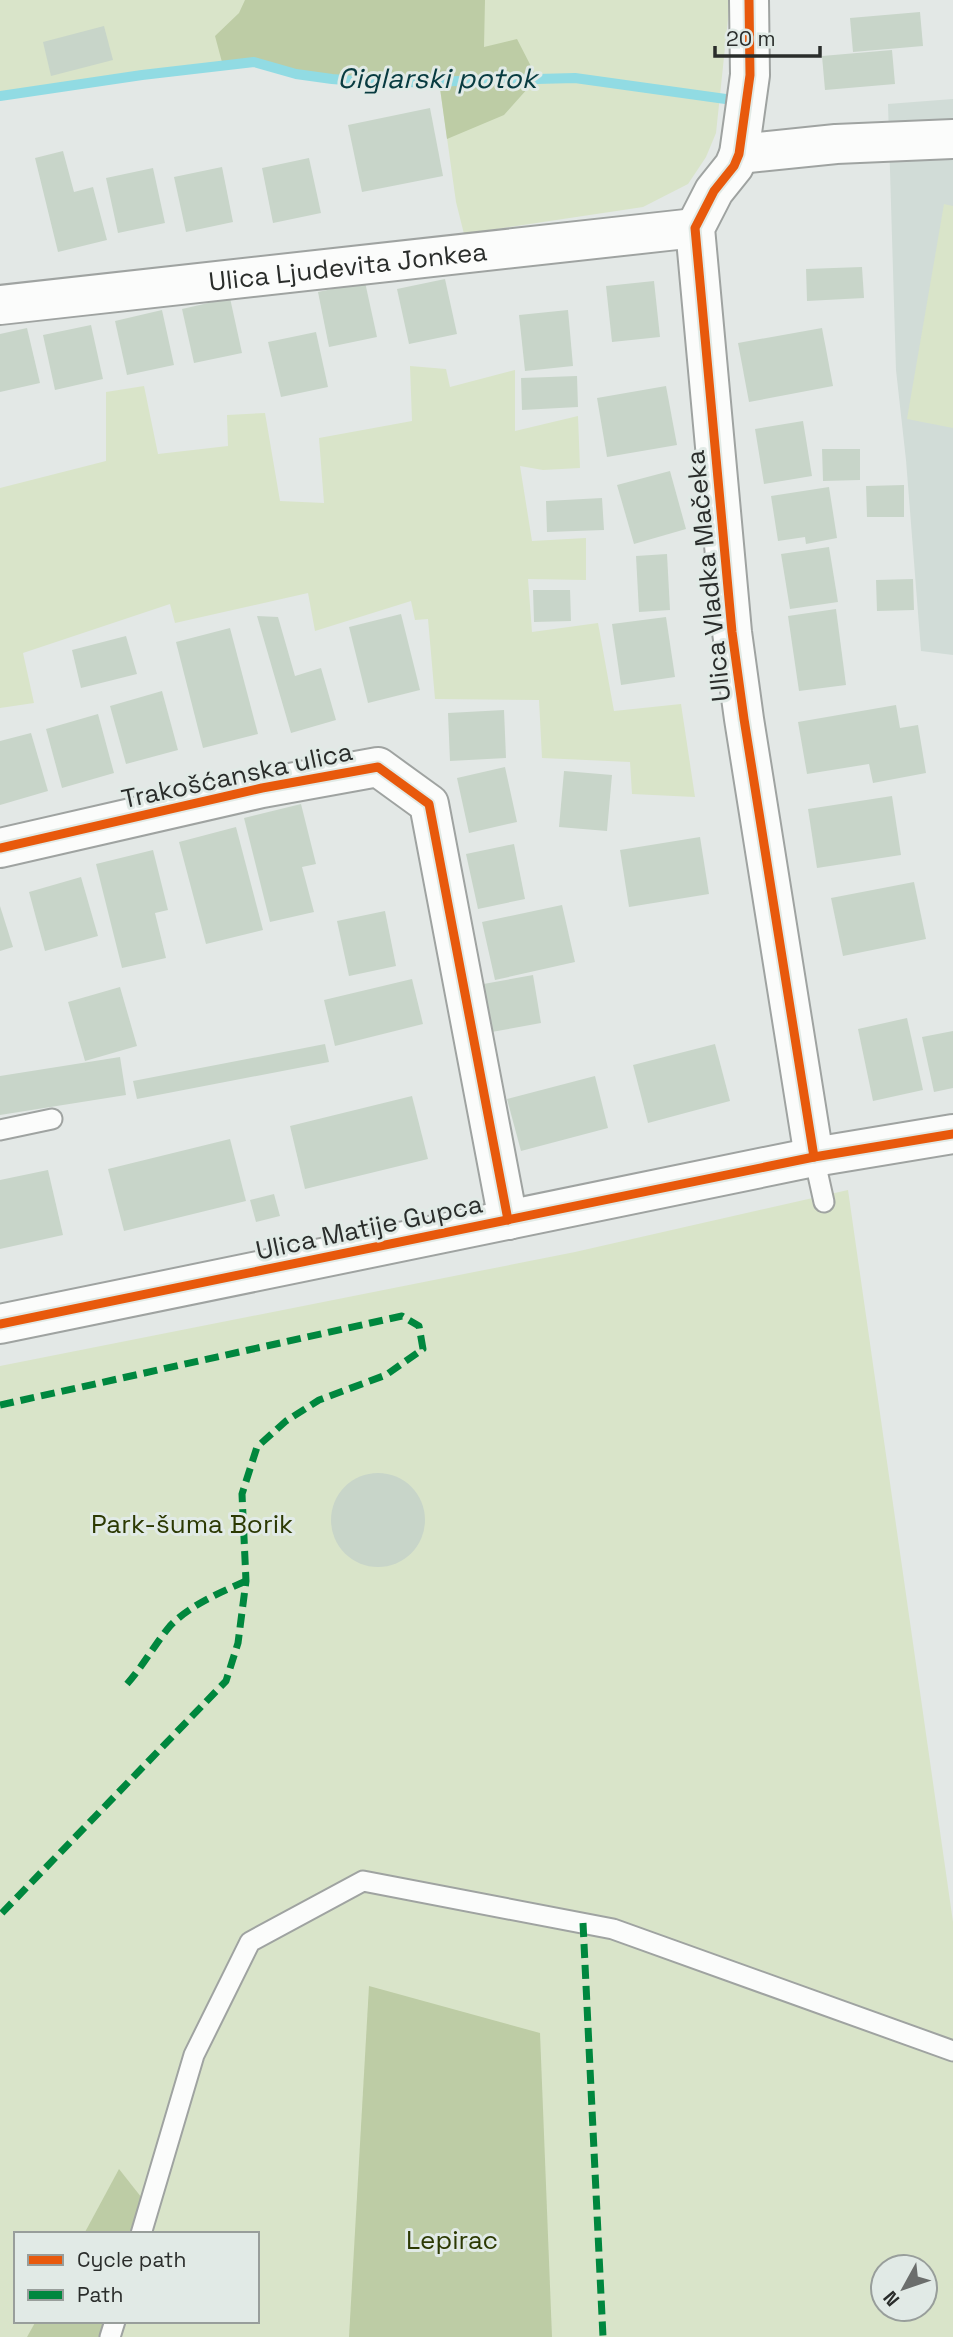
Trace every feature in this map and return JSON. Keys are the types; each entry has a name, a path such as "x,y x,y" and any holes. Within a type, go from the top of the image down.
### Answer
{"street":[{"path":"695,228 714,191 734,166 739,154 751,57 749,0"},
{"path":"739,154 836,144 953,139"},
{"name":"Ulica Ljudevita Jonkea","path":"0,305 695,228"},
{"name":"Ulica Vladka Mačeka","path":"695,228 734,645 814,1157"},
{"name":"Trakošćanska ulica","path":"0,848 262,788 378,767 429,804 508,1220"},
{"name":"Ulica Matije Gupca","path":"0,1324 814,1157 953,1133"}],"lane":[{"path":"0,1130 52,1119"},
{"path":"814,1157 824,1202"},
{"path":"142,2232 194,2055 250,1942 363,1881 613,1928 953,2051"}],"shaded area":[{"path":"953,99 953,655 921,651 896,370 888,104"}],"green space":[{"path":"0,0 730,0 716,133 706,157 688,184 643,207 464,234 456,202 439,81 382,83 332,79 296,74 254,62 0,96"},
{"path":"245,0 485,0 484,47 517,39 537,78 504,115 447,139 439,81 382,83 296,74 254,62 223,66 215,36 239,13"},
{"path":"944,204 953,206 953,428 907,419"},
{"path":"410,366 446,369 450,387 515,370 515,431 578,416 580,468 543,470 520,466 532,541 586,538 586,580 528,579 532,632 598,623 614,711 681,704 695,797 632,794 630,762 542,758 539,700 435,699 428,619 415,620 411,601 315,631 308,593 175,623 170,604 23,653 34,703 0,708 0,488 106,461 106,392 144,386 158,454 228,446 227,415 265,413 280,501 324,503 319,438 412,421"},
{"name":"Park-šuma Borik","path":"848,1190 953,1922 953,2337 0,2337 0,1366 575,1252"},
{"name":"Lepirac","path":"369,1986 540,2033 552,2337 349,2337"},
{"path":"119,2169 149,2207 142,2232 85,2232"},
{"path":"35,2323 114,2323 110,2337 27,2337"}],"building":[{"path":"920,12 923,46 853,52 850,18"},
{"path":"104,26 113,60 51,76 43,42"},
{"path":"892,50 895,84 825,90 822,56"},
{"path":"430,108 443,176 362,192 348,125"},
{"path":"63,151 74,192 93,187 107,240 58,252 35,158"},
{"path":"309,158 321,213 273,223 262,168"},
{"path":"222,167 233,222 186,232 174,177"},
{"path":"153,168 165,223 118,233 106,178"},
{"path":"862,267 864,298 807,301 806,269"},
{"path":"445,279 457,334 409,344 397,289"},
{"path":"654,281 660,337 612,342 606,286"},
{"path":"365,282 377,337 329,347 318,292"},
{"path":"230,298 242,353 194,363 182,309"},
{"path":"162,310 174,365 127,375 115,321"},
{"path":"568,310 573,366 525,371 519,315"},
{"path":"91,325 103,379 55,390 43,335"},
{"path":"27,328 40,383 0,392 0,334"},
{"path":"822,328 833,386 749,402 738,343"},
{"path":"316,332 328,387 281,397 268,342"},
{"path":"577,376 578,407 522,410 521,378"},
{"path":"666,386 677,445 607,457 597,398"},
{"path":"803,421 812,476 764,484 755,429"},
{"path":"822,449 860,449 860,480 823,481"},
{"path":"670,471 686,529 634,544 617,485"},
{"path":"904,485 904,517 867,517 866,486"},
{"path":"829,487 837,538 806,544 805,537 778,541 771,496"},
{"path":"602,498 604,530 547,532 546,501"},
{"path":"829,547 838,602 790,609 781,554"},
{"path":"667,554 670,610 639,612 636,556"},
{"path":"913,579 914,610 877,611 876,580"},
{"path":"533,590 570,590 571,621 534,622"},
{"path":"836,609 846,685 799,691 788,616"},
{"path":"401,614 420,690 368,703 349,627"},
{"path":"257,616 278,617 295,676 321,668 336,720 291,733"},
{"path":"666,617 675,677 621,685 612,624"},
{"path":"230,628 258,734 203,748 176,642"},
{"path":"126,636 137,674 81,688 72,650"},
{"path":"162,691 178,750 126,764 110,706"},
{"path":"896,705 900,728 918,725 926,773 873,783 869,764 807,774 798,722"},
{"path":"504,710 506,758 450,761 448,713"},
{"path":"98,714 114,773 62,788 46,729"},
{"path":"31,733 48,791 0,805 0,741"},
{"path":"505,767 517,822 469,833 457,778"},
{"path":"564,771 612,775 607,831 559,827"},
{"path":"892,796 901,855 817,868 808,809"},
{"path":"301,804 316,864 302,867 314,912 270,922 244,818"},
{"path":"236,827 263,930 206,944 179,842"},
{"path":"700,837 709,894 629,907 620,850"},
{"path":"514,844 525,899 478,909 466,854"},
{"path":"153,850 168,910 155,913 166,958 122,968 96,864"},
{"path":"81,877 98,936 45,951 29,892"},
{"path":"914,882 926,939 843,956 831,898"},
{"path":"562,905 575,962 495,980 482,922"},
{"path":"0,906 13,947 0,951"},
{"path":"385,911 396,966 349,976 337,921"},
{"path":"533,975 541,1023 486,1033 478,985"},
{"path":"412,979 423,1024 335,1046 324,1000"},
{"path":"120,987 137,1046 85,1061 68,1002"},
{"path":"907,1018 923,1090 873,1101 858,1029"},
{"path":"953,1031 953,1088 934,1092 922,1037"},
{"path":"325,1044 329,1062 137,1099 133,1081"},
{"path":"715,1044 730,1101 648,1123 633,1065"},
{"path":"120,1057 126,1095 0,1115 0,1076"},
{"path":"595,1076 608,1128 521,1151 507,1099"},
{"path":"412,1096 428,1159 305,1189 290,1126"},
{"path":"230,1139 246,1201 124,1231 108,1169"},
{"path":"48,1170 63,1235 0,1249 0,1180"},
{"path":"274,1194 280,1216 256,1222 250,1200"},
{"path":"378,1473 396,1477 411,1487 421,1502 425,1520 421,1538 411,1553 396,1563 378,1567 360,1563 345,1553 335,1538 331,1520 335,1502 345,1487 360,1477"}],"waterway":[{"name":"Ciglarski potok","path":"0,96 254,62 296,74 332,79 382,83 575,78 740,101"}],"marked path":[{"path":"0,1405 402,1316 419,1326 423,1349 386,1375 319,1400 286,1421 257,1447 242,1494 246,1581 238,1643 226,1681 0,1915"},
{"path":"127,1684 178,1618 206,1600 246,1581"},
{"path":"583,1923 603,2337"}],"cycle path":[{"path":"749,0 750,75 739,154 734,166 714,191 695,228 732,632 814,1157"},
{"path":"0,848 262,788 378,767 429,804 508,1220"},
{"path":"0,1324 814,1157 953,1134"}]}
